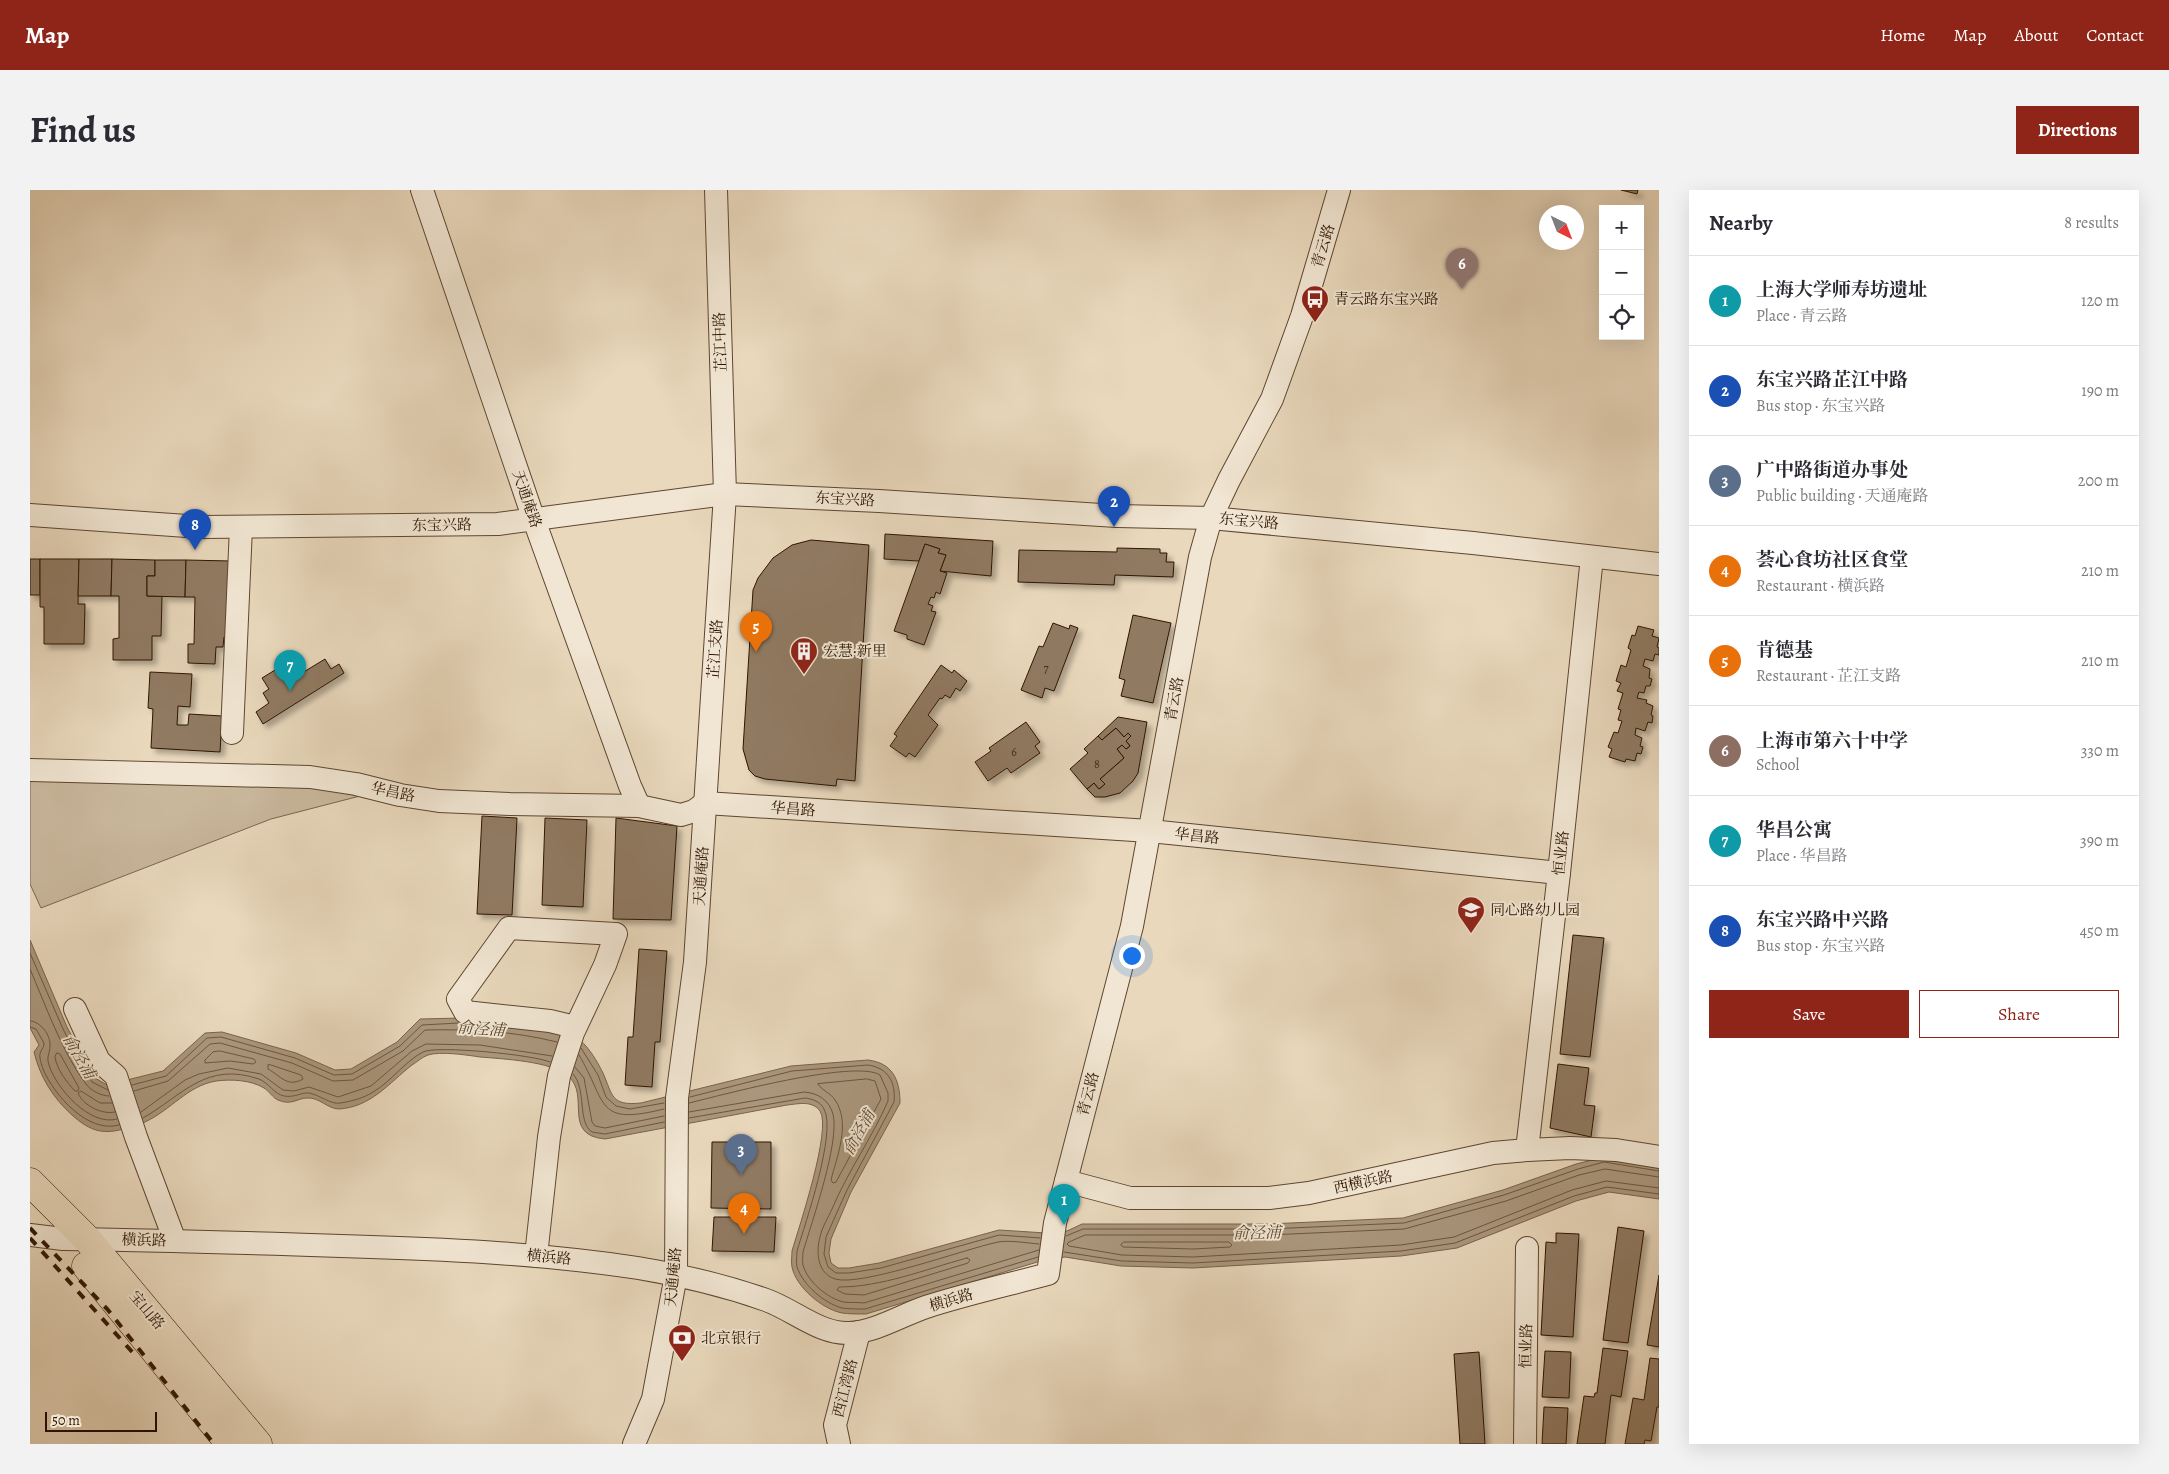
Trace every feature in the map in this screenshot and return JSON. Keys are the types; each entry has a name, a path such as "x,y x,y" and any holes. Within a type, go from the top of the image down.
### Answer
{"main road":[{"name":"宝山路","path":"30,1182 230,1444"},
{"name":"宝山路","path":"30,1207 75,1239 258,1444"}],"street":[{"name":"天通庵路","path":"422,190 534,520 630,786 639,806"},
{"name":"芷江中路","path":"716,190 725,494"},
{"name":"青云路","path":"1048,1271 1055,1223 1123,963 1150,832 1200,557 1211,518 1272,399 1302,316 1340,190"},
{"name":"东宝兴路","path":"30,515 201,527 498,524 725,494 879,501 1117,516 1211,518 1659,564"},
{"name":"芷江支路","path":"705,803 725,494"},
{"path":"232,733 241,527"},
{"name":"恒业路","path":"1528,1150 1592,557"},
{"name":"华昌路","path":"30,770 310,777 356,784 400,795 439,800 510,804 639,806 681,815 694,811 705,803 1150,832 1559,873"},
{"name":"天通庵路","path":"634,1444 653,1399 676,1275 677,1098 695,962 705,803"},
{"path":"536,1256 549,1137 559,1076 574,1030 605,965 616,934 510,928 458,999 465,1012 550,1021 574,1030"},
{"path":"75,1009 99,1061 116,1076 136,1137 175,1241"},
{"name":"西横浜路","path":"1066,1181 1130,1198 1269,1198 1309,1193 1493,1153 1570,1148 1616,1150 1659,1157"},
{"name":"横浜路","path":"30,1235 75,1239 399,1248 574,1259 676,1275 764,1299 822,1328 837,1332 859,1332 963,1295 1048,1271"},
{"name":"恒业路","path":"1525,1444 1527,1248"},
{"name":"西江湾路","path":"839,1444 835,1425 859,1332"}],"shaded area":[{"path":"30,780 309,787 360,796 271,819 41,908 30,884"}],"water":[{"name":"俞泾浦","path":"30,940 67,1027 83,1058 95,1078 107,1085 163,1071 205,1033 222,1032 296,1053 335,1070 351,1069 397,1042 420,1019 461,1018 511,1021 580,1040 596,1060 614,1098 631,1104 791,1066 868,1060 876,1062 889,1069 893,1074 900,1094 900,1103 851,1192 831,1239 829,1253 831,1263 838,1268 879,1263 999,1230 1046,1233 1067,1231 1082,1224 1268,1224 1403,1218 1503,1190 1576,1164 1605,1157 1659,1166 1659,1199 1609,1192 1576,1201 1457,1248 1401,1256 1193,1268 1121,1266 1065,1257 1044,1260 866,1314 842,1313 826,1307 811,1296 794,1275 792,1265 792,1251 813,1179 822,1137 823,1121 820,1111 813,1105 787,1105 605,1139 592,1136 584,1130 580,1122 577,1093 574,1084 568,1076 560,1071 539,1064 513,1060 439,1053 424,1057 379,1093 361,1104 350,1107 339,1109 311,1098 283,1102 276,1099 259,1085 234,1080 222,1080 196,1088 141,1124 119,1130 98,1131 79,1121 59,1102 48,1086 37,1061 34,1052 39,1045 30,1028"}],"building":[{"path":"1621,190 1638,190 1637,194"},
{"path":"885,534 993,541 991,576 940,571 946,555 938,553 940,549 925,544 919,561 884,559"},
{"name":"宏慧·新里","path":"811,540 869,545 855,781 837,779 836,786 765,779 755,776 749,770 743,749 753,590 758,578 773,558 792,545"},
{"path":"925,544 940,549 938,553 946,555 940,571 947,573 940,594 936,592 934,598 931,597 928,604 933,606 931,611 936,612 924,645 907,639 907,635 894,631"},
{"path":"1117,548 1160,549 1160,553 1167,553 1166,562 1174,562 1173,577 1115,575 1114,585 1018,582 1019,550 1117,552"},
{"path":"30,559 40,559 40,595 30,595"},
{"path":"40,559 79,559 78,604 85,604 84,644 44,644 44,607 40,607"},
{"path":"79,559 112,559 111,596 78,596"},
{"path":"112,559 155,560 155,576 147,576 147,596 162,596 161,636 152,636 152,660 113,660 113,639 119,638 119,596 111,596"},
{"path":"155,560 186,560 185,597 147,596 147,576 155,576"},
{"path":"186,560 231,561 234,637 224,637 223,647 216,647 215,664 188,663 188,644 194,644 195,597 185,597"},
{"path":"1133,615 1171,623 1153,703 1121,696 1125,680 1119,678"},
{"path":"1053,623 1069,629 1070,625 1078,628 1054,691 1045,688 1042,698 1021,690 1039,646 1043,647"},
{"path":"1638,626 1654,630 1652,636 1659,638 1657,647 1659,648 1659,655 1655,654 1653,661 1645,659 1643,666 1650,669 1649,678 1652,679 1650,686 1646,686 1644,693 1639,692 1637,698 1647,700 1646,703 1653,706 1652,723 1648,722 1645,731 1636,728 1635,735 1642,738 1640,746 1643,747 1641,754 1637,753 1635,761 1626,759 1625,762 1609,757 1612,749 1608,747 1614,732 1618,733 1622,721 1618,720 1621,710 1618,709 1623,693 1617,691 1621,683 1616,681 1621,665 1626,667 1631,650 1628,648 1632,635 1635,636"},
{"path":"293,659 302,673 325,659 331,669 339,664 344,673 263,724 256,712 269,703 263,693 269,689 262,678"},
{"path":"941,665 952,673 954,670 967,681 960,691 956,688 950,698 945,695 942,699 940,698 928,715 938,725 915,757 909,753 906,757 890,746 897,736 894,734"},
{"path":"150,672 192,674 190,707 178,706 177,725 188,725 189,714 222,716 220,752 151,748 153,709 148,708"},
{"path":"1118,717 1147,722 1138,773 1133,781 1120,793 1105,797 1095,797 1087,789 1094,783 1099,789 1105,784 1100,779 1124,758 1117,749 1122,745 1126,749 1130,746 1126,741 1131,736 1128,733 1124,737 1116,728 1102,740 1098,736"},
{"path":"1026,722 1040,742 1035,746 1040,753 1011,773 1007,768 988,781 975,762 991,751 989,748"},
{"path":"1116,728 1124,737 1128,733 1131,736 1126,741 1130,746 1126,749 1122,745 1117,749 1124,758 1100,779 1105,784 1099,789 1094,783 1087,789 1070,769 1088,753 1084,749 1098,736 1102,740"},
{"path":"482,816 517,818 512,915 477,914"},
{"path":"545,818 587,820 583,907 542,905"},
{"path":"616,818 677,826 671,920 613,919"},
{"path":"1573,935 1604,938 1590,1057 1560,1054"},
{"path":"639,949 667,951 660,1042 655,1042 652,1087 625,1085 628,1037 633,1037"},
{"path":"1558,1064 1589,1068 1584,1105 1595,1106 1591,1137 1550,1128"},
{"path":"712,1142 771,1142 771,1209 711,1208"},
{"path":"714,1217 776,1217 774,1252 712,1251"},
{"path":"1618,1227 1644,1231 1628,1343 1603,1340"},
{"path":"1556,1233 1579,1234 1573,1337 1541,1335 1546,1242 1556,1243"},
{"path":"1659,1275 1659,1347 1647,1345"},
{"path":"1603,1348 1628,1351 1621,1397 1611,1395 1605,1444 1577,1444 1584,1396 1594,1397 1595,1393 1597,1393"},
{"path":"1545,1351 1571,1352 1569,1398 1542,1397"},
{"path":"1479,1352 1485,1444 1460,1444 1454,1354"},
{"path":"1650,1358 1659,1359 1659,1407 1657,1407 1651,1441 1645,1440 1644,1444 1625,1444 1633,1398 1644,1400"},
{"path":"1544,1407 1568,1408 1566,1444 1542,1444"}],"railway":[{"path":"30,1228 108,1310 214,1444"},
{"path":"30,1238 134,1354"}],"place":[{"name":"上海市第六十中学","path":"1462,289"},
{"name":"青云路东宝兴路","path":"1315,323"},
{"name":"东宝兴路芷江中路","path":"1114,527"},
{"name":"东宝兴路中兴路","path":"195,550"},
{"name":"肯德基","path":"756,652"},
{"name":"宏慧·新里","path":"804,675"},
{"name":"华昌公寓","path":"290,691"},
{"name":"同心路幼儿园","path":"1471,934"},
{"name":"广中路街道办事处","path":"741,1175"},
{"name":"上海大学师寿坊遗址","path":"1064,1225"},
{"name":"荟心食坊社区食堂","path":"744,1234"},
{"name":"北京银行","path":"682,1362"}]}
